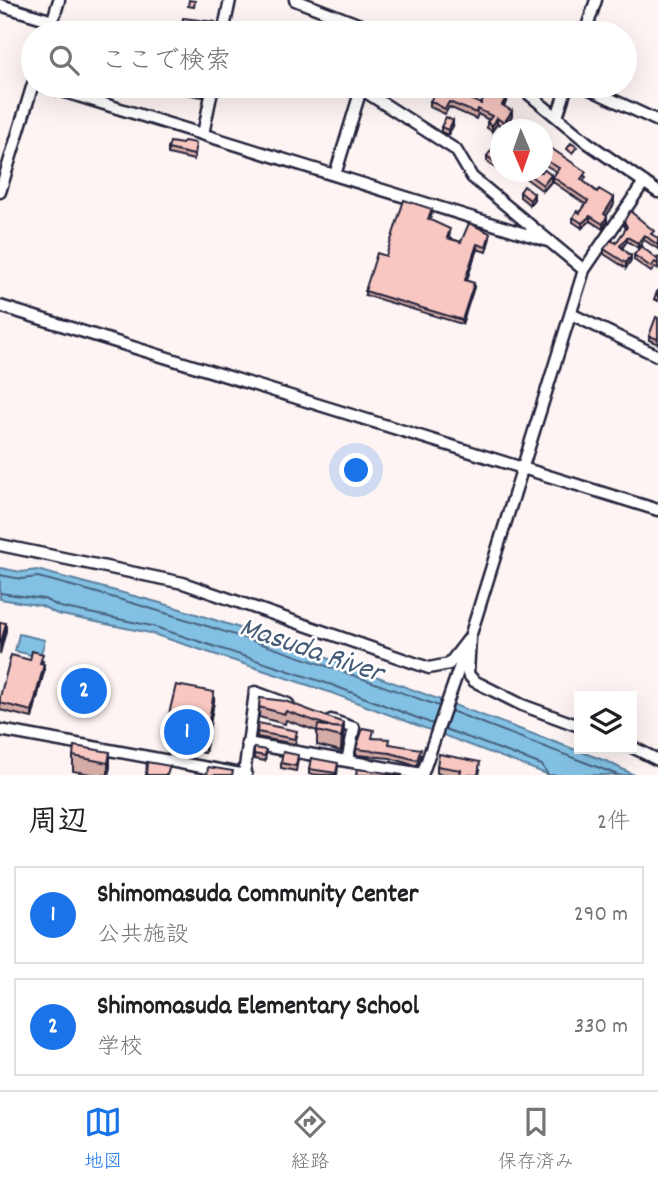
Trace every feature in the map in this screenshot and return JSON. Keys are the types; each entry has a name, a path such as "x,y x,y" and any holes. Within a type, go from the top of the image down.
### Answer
{"street":[{"path":"0,5 52,21 59,0"},
{"path":"226,21 230,0"},
{"path":"295,0 350,21"},
{"path":"589,21 596,0"},
{"path":"0,192 29,98"},
{"path":"85,98 551,242"},
{"path":"203,134 210,98"},
{"path":"335,175 359,98"},
{"path":"378,98 456,150 472,177 584,270"},
{"path":"534,98 587,143 658,192"},
{"path":"557,117 564,98"},
{"path":"609,98 658,121"},
{"path":"247,743 422,775 470,637 584,270 644,182"},
{"path":"0,306 658,510"},
{"path":"571,314 658,356"},
{"path":"0,545 183,583 429,668 449,664 470,637"},
{"path":"470,637 468,674 474,681 522,705 574,724"},
{"path":"0,730 244,775 255,692 305,710"},
{"path":"317,715 354,728 347,761"},
{"path":"637,750 658,760"}],"water":[{"path":"0,568 21,572 37,570 168,605 286,643 574,749 574,754 587,754 606,761 634,775 549,775 329,692 150,633 57,614 42,606 0,599"},
{"path":"19,634 45,640 40,657 15,651"}],"building":[{"path":"189,0 195,1 194,7 188,6"},
{"path":"183,18 207,21 182,21"},
{"path":"432,98 467,98 481,104 484,98 506,98 502,105 512,111 507,119 490,119 490,124 487,122 492,116 478,109 476,113 449,102 445,109 430,101"},
{"path":"446,117 453,121 448,130 441,127"},
{"path":"184,141 196,143 194,155 168,149 170,142 182,144"},
{"path":"571,143 577,147 572,153 567,149"},
{"path":"553,150 586,172 581,179 597,192 599,189 614,198 604,214 607,216 603,224 590,216 582,223 573,217 577,211 580,213 588,201 553,177 559,168 553,164"},
{"path":"524,186 534,194 530,200 520,192"},
{"path":"404,200 432,209 428,219 450,229 447,238 461,242 469,223 490,233 486,247 477,244 465,280 474,283 462,320 365,291 377,253 386,256"},
{"path":"630,211 654,231 651,234 658,238 658,245 644,235 638,243 627,237 620,246 631,256 626,263 604,249 611,240 616,243 627,227 624,221"},
{"path":"641,246 658,258 658,264 655,262 651,267 634,255"},
{"path":"656,317 658,318 658,339 649,336"},
{"path":"0,622 6,623 0,647"},
{"path":"32,651 43,654 40,663 44,664 32,711 0,703 11,655 30,660"},
{"path":"176,685 214,692 205,743 164,735"},
{"path":"260,698 285,701 344,723 342,728 332,727 286,711 285,714 259,707"},
{"path":"258,723 297,731 295,739 257,732"},
{"path":"318,725 343,728 341,737 317,731"},
{"path":"363,728 374,730 372,738 390,739 389,744 421,749 417,760 356,749"},
{"path":"74,746 110,752 108,763 73,756"},
{"path":"254,748 266,750 265,756 254,754"},
{"path":"283,752 298,755 296,766 281,763"},
{"path":"439,754 480,762 478,775 460,775 461,770 437,766"},
{"path":"311,758 338,763 336,773 309,769"},
{"path":"147,762 170,766 167,775 146,775"},
{"path":"208,767 233,771 232,775 207,775"},
{"path":"357,769 403,775 356,775"}],"place":[{"name":"Shimomasuda Elementary School","path":"84,691"},
{"name":"Shimomasuda Community Center","path":"187,732"}],"water label":[{"name":"Masuda River","path":"312,648"}]}
